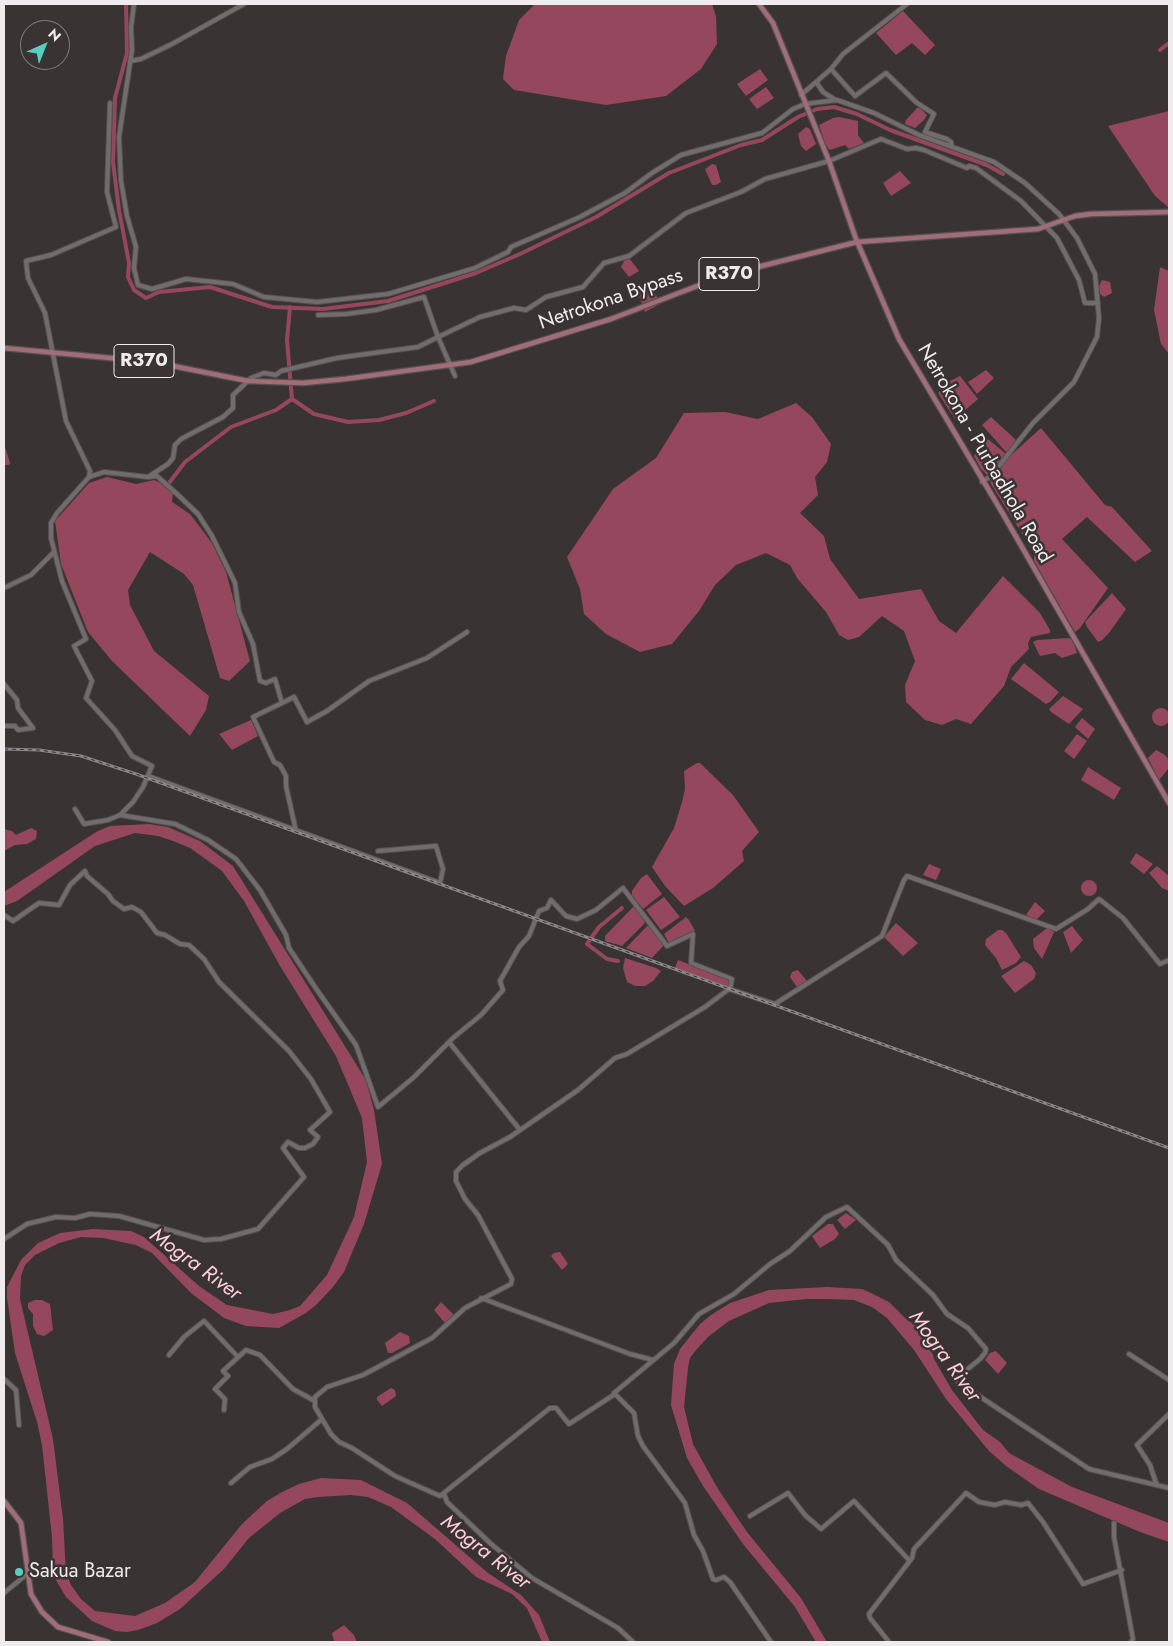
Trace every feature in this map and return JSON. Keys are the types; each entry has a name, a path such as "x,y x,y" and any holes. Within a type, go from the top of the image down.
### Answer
{"main road":[{"name":"Netrokona - Purbadhola Road","path":"759,4 774,23 829,162 857,242 899,340 982,482 1003,514 1169,803"},
{"name":"Netrokona Bypass","path":"248,381 298,383 471,362 611,319 726,275 857,242 1038,229 1075,216 1091,214 1169,212"},
{"name":"R370","path":"4,348 53,351 153,362 248,381"},
{"path":"4,1501 20,1523 27,1574 36,1603 58,1627 105,1642"}],"street":[{"path":"134,4 130,60 119,141 120,181 136,247 134,268 138,285 152,289 186,279 233,284 264,297 317,302 388,294 475,268 508,252 511,247 580,218 625,193 652,172 681,156 762,133 793,110 805,105 837,100"},
{"path":"130,60 141,59 172,44 244,4"},
{"path":"801,95 831,69 843,54 907,4"},
{"path":"831,69 855,96 886,73 912,99 934,114 925,132 947,139 951,142 952,147"},
{"path":"816,82 823,92 837,100 874,113 919,135 994,162 1025,183 1059,214 1078,238 1095,274 1099,318 1097,337 1074,382 1032,423 991,476 982,482"},
{"path":"89,477 90,471 66,421 44,313 28,278 26,261 51,255 116,226 107,192 110,103"},
{"path":"148,477 168,464 173,458 176,445 182,439 223,418 233,408 233,395 248,381 264,373 276,375 281,371 295,367 337,358 418,347 480,317 514,308 526,310 546,297 575,288 579,289 604,263 629,256 686,213 741,192 765,179 829,162 881,139 907,150 916,148 967,168 969,166 976,168 1021,201 1047,225 1069,258 1085,296 1085,303 1098,303"},
{"path":"108,141 119,141"},
{"path":"318,315 376,310 424,297 438,337 455,376"},
{"path":"75,809 84,824 108,820 120,815 133,802 152,766 132,756 115,730 86,698 92,682 74,646 86,639 54,552 51,538 51,523 57,513 89,477 104,472 148,477 157,476 198,514 212,536 234,583 240,612 253,644 260,681 266,683 275,679 282,703"},
{"path":"4,588 31,575 54,552"},
{"path":"296,831 286,786 286,776 280,765 274,762 253,717 294,697 307,722 326,712 368,681 427,658 467,632"},
{"path":"4,684 17,700 18,708 33,728 18,730 15,726 4,726"},
{"path":"148,776 440,883 443,868 436,846 378,851"},
{"path":"120,815 175,824 208,840 236,859 260,890 286,935 289,948 356,1045 378,1106 413,1078 449,1042 481,1015 503,990 500,981 519,947 529,936 538,912 549,906 552,900 566,916 577,919 596,910 623,888 667,946 692,934 691,963 732,980 730,989 714,1002 630,1052 615,1058 578,1090 520,1130 480,1153 456,1172 456,1181 465,1200 478,1215 512,1281 465,1308 432,1338 363,1375 327,1387 313,1400"},
{"path":"4,915 13,921 39,903 59,905 70,885 86,871 87,876 108,894 113,902 124,909 132,907 141,912 156,933 165,935 180,944 189,945 204,959 219,982 288,1052 310,1080 330,1112 310,1130 318,1137 313,1144 305,1148 299,1148 288,1142 283,1148 304,1177 258,1229 221,1239 204,1240 119,1216 90,1214 74,1218 56,1217 27,1224 4,1239"},
{"path":"730,989 776,1003 883,935 904,880 910,875 1056,929 1088,909 1099,899 1123,918 1160,964 1169,960"},
{"path":"449,1042 520,1130"},
{"path":"224,1410 226,1399 215,1389 228,1376 223,1371 246,1350 260,1355 293,1389 313,1400 322,1419 339,1442 352,1448 395,1476 437,1496 444,1494 550,1408 556,1408 569,1424 614,1394 674,1343 699,1314 734,1294 770,1264 790,1251 826,1217 847,1207 888,1245 896,1260 933,1295 947,1314 968,1328 986,1349 986,1353 958,1377 958,1382 1082,1465 1102,1472 1156,1483 1169,1488"},
{"path":"481,1298 630,1354 653,1360"},
{"path":"169,1355 184,1337 204,1321 238,1357"},
{"path":"1129,1354 1169,1380"},
{"path":"4,1379 16,1390 19,1425"},
{"path":"614,1394 634,1414 638,1436 643,1446 685,1503 694,1535 703,1551 713,1579 716,1580 724,1577 730,1582 771,1642"},
{"path":"1156,1483 1150,1465 1137,1445 1169,1414"},
{"path":"231,1483 250,1467 272,1460 322,1419"},
{"path":"750,1516 788,1493 805,1515 821,1529 854,1501 909,1560"},
{"path":"889,1642 868,1616 912,1558 914,1549 923,1537 967,1493 979,1502 991,1502 996,1505 1005,1502 1030,1505 1083,1584 1122,1570"},
{"path":"444,1494 447,1502 490,1543 532,1578 612,1624 633,1642"},
{"path":"1114,1522 1114,1537 1122,1570 1133,1639 1131,1642"},
{"path":"4,1594 27,1574"}],"shaded area":[{"path":"535,4 712,4 716,16 717,44 701,69 666,96 606,105 514,90 503,79 506,56 519,20"},
{"path":"903,11 935,45 925,55 912,43 896,55 876,33"},
{"path":"760,69 768,80 746,96 737,84"},
{"path":"766,87 774,98 757,109 749,99"},
{"path":"917,108 920,108 927,115 915,128 905,124 906,120"},
{"path":"1169,111 1169,208 1155,196 1108,126"},
{"path":"839,117 858,121 858,135 864,143 849,149 845,145 830,150 826,146 819,125"},
{"path":"806,127 810,129 816,144 806,151 801,146 798,134"},
{"path":"712,164 716,165 721,182 716,185 712,185 705,169"},
{"path":"900,171 911,183 891,196 883,183"},
{"path":"629,258 639,271 629,277 621,267 624,261"},
{"path":"1160,267 1169,271 1169,354 1161,344 1154,310"},
{"path":"649,280 660,304 645,312 636,287"},
{"path":"1102,280 1110,282 1112,293 1104,297 1100,294 1099,286"},
{"path":"986,370 994,378 977,394 968,382"},
{"path":"960,376 978,399 955,419 938,393 948,382"},
{"path":"796,403 812,417 831,444 827,462 815,477 818,495 800,513 824,536 830,559 859,599 921,589 939,621 956,633 1003,576 1040,613 1050,630 1050,633 1031,637 1028,643 1029,649 1011,667 1004,686 971,724 956,719 942,725 925,720 906,702 905,685 915,661 904,631 882,616 859,637 848,640 839,635 826,612 797,578 790,565 766,553 736,565 715,585 699,611 672,644 640,652 606,634 584,614 580,589 567,557 613,489 656,458 684,413 725,412 758,419"},
{"path":"991,417 1016,440 1007,453 982,425"},
{"path":"1041,428 1105,505 1112,507 1152,551 1135,562 1087,517 1062,539 1108,588 1080,628 1075,632 1034,561 1034,553 991,484 990,479 1011,455"},
{"path":"988,439 1006,454 987,475 981,469 974,456 981,445"},
{"path":"107,477 136,484 154,480 173,493 172,502 190,514 212,543 226,572 250,661 229,681 220,678 193,585 184,574 150,552 128,590 130,605 154,651 209,696 206,710 190,736 112,661 88,632 61,564 55,521 89,483"},
{"path":"1112,593 1126,609 1109,633 1098,642 1085,622"},
{"path":"1069,638 1073,641 1077,653 1062,658 1055,653 1040,656 1033,642 1037,640"},
{"path":"1024,663 1059,692 1050,702 1046,704 1011,679"},
{"path":"1063,696 1083,709 1069,724 1049,709"},
{"path":"1161,708 1167,711 1170,717 1167,723 1161,726 1155,723 1152,717 1155,711"},
{"path":"1082,718 1095,729 1088,739 1075,727"},
{"path":"251,720 258,736 232,750 219,734"},
{"path":"1077,734 1087,741 1074,759 1064,751"},
{"path":"1156,750 1165,755 1169,760 1169,768 1159,780 1148,758"},
{"path":"700,763 733,795 759,832 742,851 744,861 713,888 684,906 665,886 652,867 674,828 685,789 684,771"},
{"path":"1088,767 1121,788 1114,800 1081,780"},
{"path":"149,824 168,827 200,841 233,866 366,1080 374,1110 382,1164 364,1224 344,1272 316,1305 306,1313 279,1328 246,1326 224,1318 191,1293 152,1253 136,1245 103,1238 81,1237 59,1243 35,1255 25,1265 21,1276 20,1299 53,1439 63,1519 66,1573 71,1585 81,1599 95,1611 135,1616 165,1603 195,1582 242,1524 267,1501 299,1484 321,1478 361,1480 407,1503 488,1573 521,1595 539,1615 550,1642 542,1642 527,1608 512,1594 476,1577 435,1539 391,1507 368,1497 351,1495 305,1499 280,1513 249,1538 224,1569 180,1609 157,1623 138,1630 127,1632 115,1631 92,1621 66,1597 56,1580 53,1571 52,1537 42,1445 37,1422 15,1353 7,1298 7,1287 21,1260 38,1243 60,1233 93,1229 131,1231 144,1237 199,1286 227,1305 273,1314 290,1310 300,1306 327,1275 354,1217 367,1162 362,1118 336,1056 280,966 244,901 222,871 190,848 158,836 135,833 95,846 17,901 4,906 4,892 96,832 110,826"},
{"path":"31,828 37,831 36,839 27,844 15,845 4,851 4,829 12,831 16,835"},
{"path":"1136,853 1153,864 1144,874 1130,863"},
{"path":"929,864 941,869 936,880 923,875"},
{"path":"1157,866 1169,876 1169,891 1162,888 1149,873"},
{"path":"647,874 662,894 643,909 632,895 632,891 641,878"},
{"path":"1089,880 1095,882 1097,888 1095,894 1089,896 1083,894 1081,888 1083,882"},
{"path":"664,897 680,917 661,930 646,910"},
{"path":"1035,902 1045,911 1036,920 1026,915"},
{"path":"634,906 646,919 644,924 622,946 605,941 605,936"},
{"path":"686,917 695,931 669,943 664,934"},
{"path":"896,923 918,943 903,956 884,937"},
{"path":"649,924 664,945 652,958 626,948"},
{"path":"1072,926 1083,940 1071,953 1063,932"},
{"path":"1047,928 1054,932 1042,959 1034,948 1033,939"},
{"path":"998,930 1006,933 1021,957 1016,963 1002,970 996,958 985,945 986,939"},
{"path":"625,958 661,971 653,981 645,986 635,986 627,982 623,968"},
{"path":"678,960 729,980 728,987 675,968"},
{"path":"1024,961 1031,965 1036,973 1034,979 1015,993 1001,976"},
{"path":"798,970 807,981 797,987 790,977 792,972"},
{"path":"846,1213 856,1220 845,1229 837,1220"},
{"path":"828,1224 833,1224 839,1234 835,1239 820,1248 812,1236"},
{"path":"560,1252 568,1264 562,1270 551,1256 554,1253"},
{"path":"827,1287 862,1289 889,1302 907,1320 922,1329 930,1344 934,1359 952,1390 983,1430 1000,1442 1009,1453 1072,1487 1169,1523 1169,1542 1140,1532 1039,1489 1006,1466 989,1451 946,1399 914,1350 887,1318 872,1307 854,1300 806,1299 769,1303 729,1321 709,1336 696,1350 690,1358 684,1407 693,1444 718,1489 747,1532 801,1598 827,1642 816,1642 795,1607 743,1544 703,1486 687,1458 671,1405 674,1364 680,1349 700,1324 711,1315 730,1303 769,1290"},
{"path":"42,1300 50,1304 53,1330 44,1336 37,1334 33,1326 33,1314 28,1308 28,1303"},
{"path":"441,1302 454,1315 445,1323 434,1310"},
{"path":"400,1332 409,1336 410,1343 392,1353 388,1353 385,1343"},
{"path":"996,1351 1007,1363 998,1374 985,1360 990,1353"},
{"path":"391,1388 395,1390 396,1396 382,1406 377,1397"},
{"path":"344,1625 354,1635 357,1642 334,1641 332,1633"}],"waterway":[{"path":"126,4 127,53 115,98 113,162 119,210 129,263 128,277 134,290 146,298 159,292 210,287 272,307 323,309 388,301 476,273 520,254 596,217 669,173 741,145 762,140 798,117 817,109 834,107 857,114 890,130 987,165 1003,174"},
{"path":"1160,50 1169,43"},
{"path":"169,483 185,462 231,427 276,410 292,399 287,340 290,307"},
{"path":"292,399 314,414 348,422 379,420 406,413 434,401"},
{"path":"4,450 8,463 4,463"},
{"path":"618,961 607,959 587,944 599,927 622,908"}],"railway":[{"path":"4,749 39,750 81,756 136,774 1169,1148"}],"place":[{"name":"Sakua Bazar","path":"19,1572"}],"water label":[{"name":"Mogra River","path":"195,1265"},
{"name":"Mogra River","path":"944,1357"},
{"name":"Mogra River","path":"485,1553"}]}
